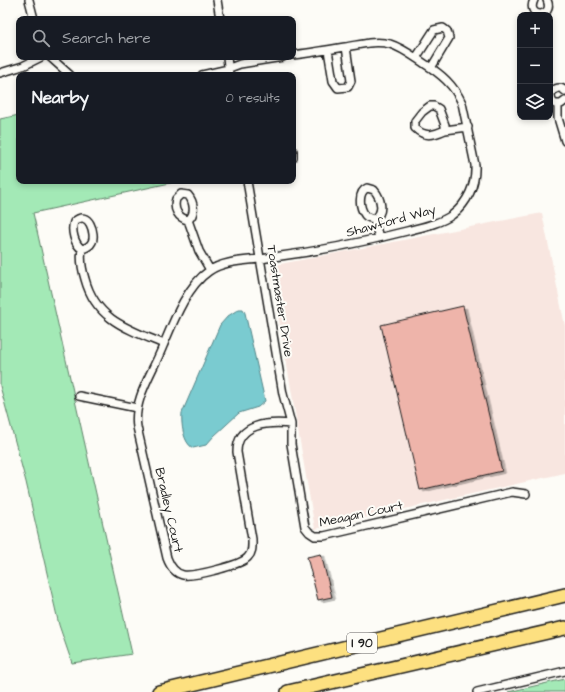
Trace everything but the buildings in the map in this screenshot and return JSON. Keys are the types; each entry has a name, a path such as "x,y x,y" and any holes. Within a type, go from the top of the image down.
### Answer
{"highway":[{"name":"I 90","path":"159,692 565,595"},
{"name":"I 90","path":"288,692 565,628"}],"street":[{"path":"29,0 33,16"},
{"path":"217,0 220,16"},
{"path":"534,0 532,5 533,11 535,13 542,14 546,12 548,8 547,0"},
{"path":"416,58 434,30 443,28 447,31 448,38 431,68"},
{"name":"Shawford Way","path":"261,259 379,238 437,223 460,208 470,192 476,175 464,110 458,96 448,81 431,68 396,46 376,42 296,55"},
{"path":"328,50 333,81 338,88 343,89 348,87 351,81 346,47"},
{"path":"0,73 23,66 35,60"},
{"path":"53,60 67,72"},
{"path":"227,60 229,72 240,64 265,60"},
{"path":"558,105 551,99 551,93 556,88 560,88 565,91"},
{"path":"558,105 565,102"},
{"path":"558,105 558,118 565,141"},
{"path":"445,130 441,113 439,109 434,106 427,108 415,121 415,128 424,135 430,135 445,130 468,126"},
{"name":"Toastmaster Drive","path":"248,184 283,394 291,424"},
{"path":"374,219 379,238"},
{"path":"188,220 199,251 210,270"},
{"path":"82,248 82,266 87,287 90,295 99,308 116,323 164,344"},
{"name":"Bradley Court","path":"261,259 226,264 210,270 191,288 164,344 137,408 137,427 167,558 172,568 176,572 183,575 189,575 234,565 240,563 248,557 252,548 252,539 237,452 239,440 245,431 254,427 277,422 291,424"},
{"path":"79,396 137,408"},
{"name":"Meagan Court","path":"291,424 291,444 304,524 307,530 315,536 327,536 512,492 526,494"},
{"path":"477,692 565,671"}],"shaded area":[{"path":"542,213 565,326 565,473 315,529 270,266"}],"green space":[{"path":"16,116 16,184 165,184 33,213 132,654 72,663 59,625 26,482 0,386 0,119"},
{"path":"565,679 565,692 508,692"}],"water":[{"path":"239,309 243,309 245,313 265,401 258,407 239,413 206,445 193,448 187,442 185,437 182,427 182,413 220,325 228,316"}]}
